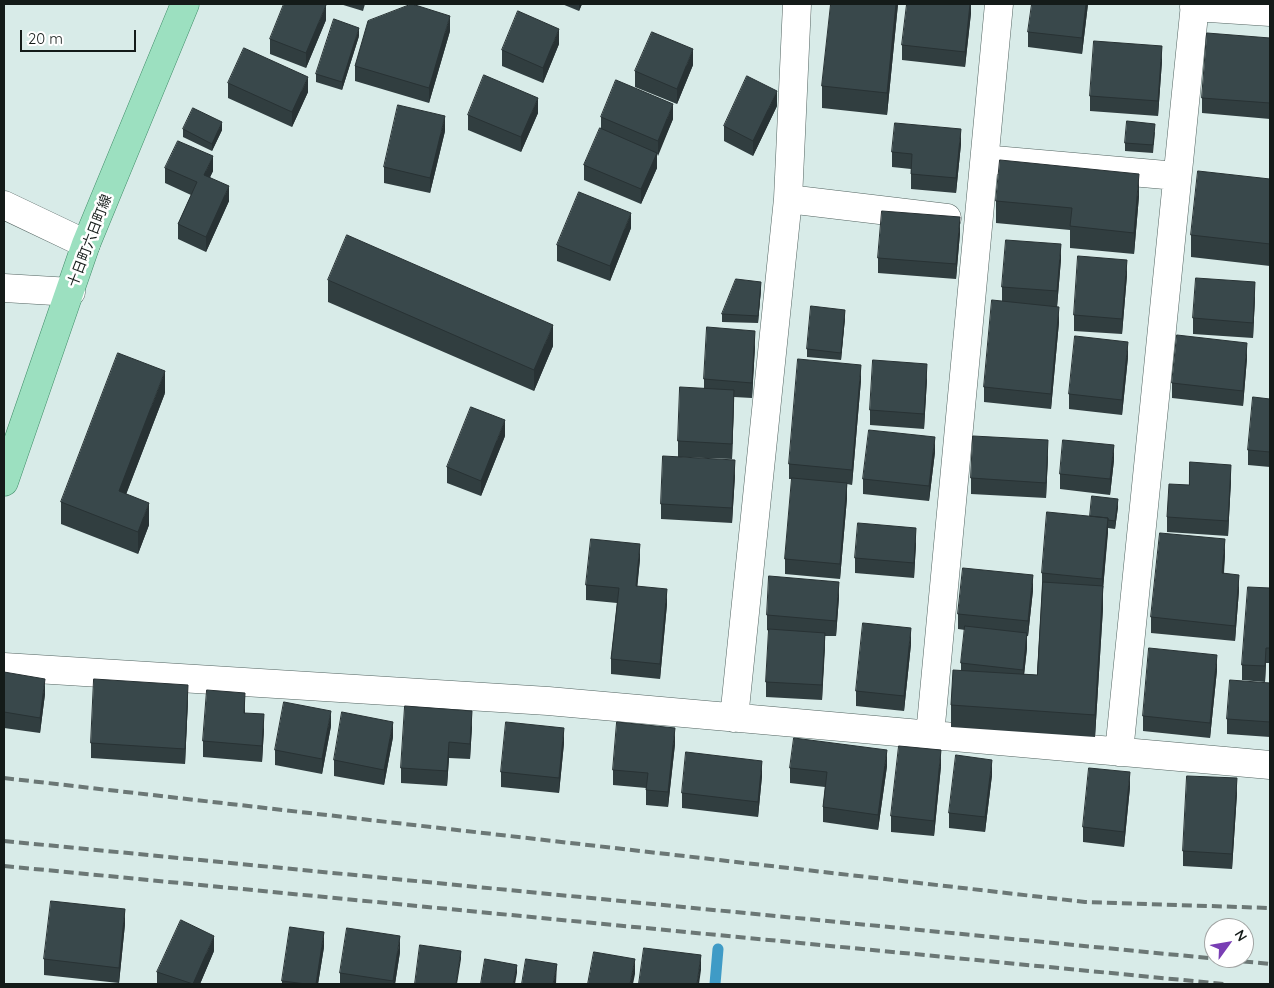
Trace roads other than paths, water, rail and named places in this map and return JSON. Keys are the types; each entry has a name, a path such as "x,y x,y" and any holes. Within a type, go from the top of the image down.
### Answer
{"main road":[{"name":"十日町六日町線","path":"4,482 86,244 185,4"}],"street":[{"path":"734,718 788,199 797,4"},
{"path":"930,735 999,4"},
{"path":"1119,752 1194,5 1270,12"},
{"path":"984,159 1177,176"},
{"path":"788,199 979,222"},
{"path":"4,205 86,244"},
{"path":"4,288 71,292"},
{"path":"4,667 548,701 1270,765"}],"waterway":[{"path":"715,984 718,949"}],"railway":[{"path":"4,778 1085,902 1270,908"},
{"path":"4,841 1270,964"},
{"path":"4,866 1224,984"}]}
